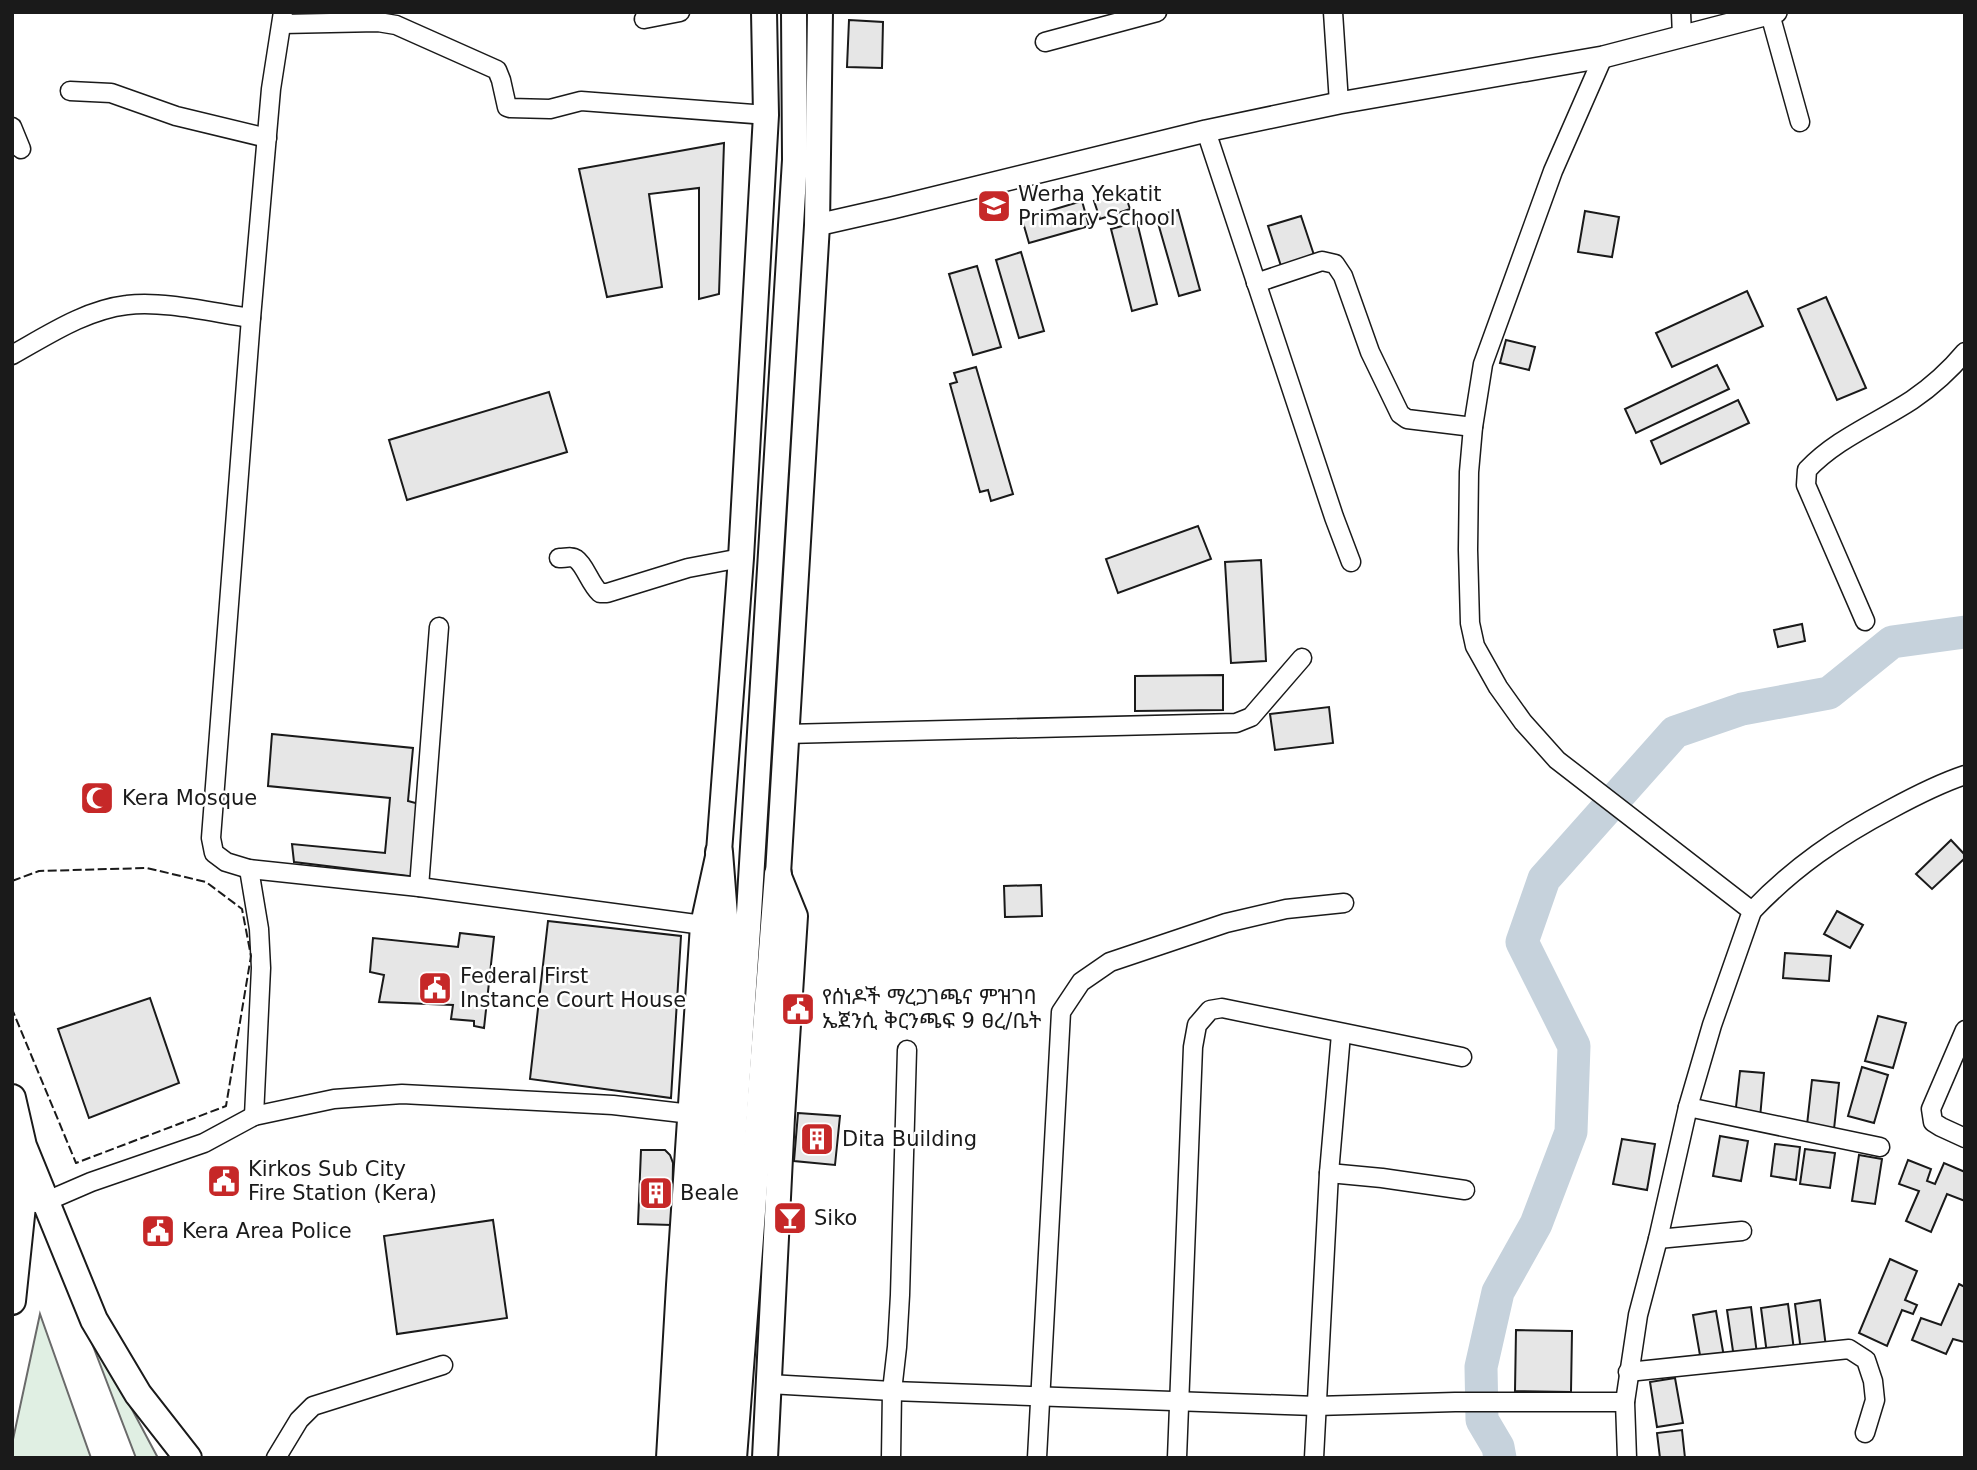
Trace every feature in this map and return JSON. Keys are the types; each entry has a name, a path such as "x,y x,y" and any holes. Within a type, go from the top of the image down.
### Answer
{"main road":[{"path":"669,1458 703,925 719,852 741,558 766,115 764,12"},
{"path":"711,1458 747,943 793,187 796,123 794,12"},
{"path":"733,1458 778,874 817,225 820,12"},
{"path":"688,1458 725,928 719,852"},
{"path":"765,1458 795,916 778,874"},
{"path":"12,1098 23,1146 27,1204 12,1301"},
{"path":"27,1204 138,1394 188,1458"}],"street":[{"path":"644,19 681,12"},
{"path":"1045,42 1157,12"},
{"path":"1333,12 1339,103"},
{"path":"1681,12 1682,37"},
{"path":"817,225 1206,131 1339,103 1603,57 1773,13 1800,122"},
{"path":"703,925 419,887 249,869 226,862 214,853 211,838 251,318 271,89 283,18 396,25 497,70 507,107 510,108 550,109 581,101 766,115"},
{"path":"1603,57 1553,171 1483,364 1469,472 1470,623 1475,646 1498,687 1523,722 1557,760 1752,911"},
{"path":"70,91 111,93 176,116 267,138"},
{"path":"12,127 21,149"},
{"path":"1206,131 1351,562"},
{"path":"1256,282 1322,261 1335,264 1343,276 1370,352 1400,415 1407,419 1473,426"},
{"path":"12,355 70,323 126,305 155,304 251,318"},
{"path":"1865,621 1806,485 1807,470 1819,457 1914,398 1953,366 1965,352"},
{"path":"559,558 574,557 593,587 600,593 607,593 688,568 741,558"},
{"path":"419,887 439,627"},
{"path":"786,734 1236,723 1251,717 1303,658"},
{"path":"1627,1458 1625,1402 1638,1315 1688,1107 1712,1025 1752,911 1808,859 1863,824 1937,784 1965,775"},
{"path":"249,869 261,968 254,1116"},
{"path":"1037,1458 1061,1012 1081,982 1110,962 1226,922 1286,909 1344,903"},
{"path":"1177,1458 1192,1061 1197,1025 1210,1010 1222,1009 1462,1057"},
{"path":"1965,1030 1931,1110 1933,1122 1965,1138"},
{"path":"1314,1458 1329,1173 1341,1034"},
{"path":"891,1458 892,1391 900,1296 907,1049"},
{"path":"27,1204 204,1143 254,1116 334,1099 402,1094 613,1105 691,1114"},
{"path":"1688,1107 1880,1147"},
{"path":"1329,1173 1465,1190"},
{"path":"1658,1239 1742,1231"},
{"path":"1628,1372 1849,1349 1866,1360 1873,1381 1875,1400 1866,1433"},
{"path":"276,1458 299,1420 313,1406 443,1365"},
{"path":"769,1384 1316,1406 1455,1402 1625,1402"}],"green space":[{"path":"80,1312 158,1458 136,1458"},
{"path":"40,1314 91,1458 12,1458 12,1444"}],"building":[{"path":"849,20 883,22 882,68 847,67"},
{"path":"724,143 719,294 699,299 699,188 649,194 662,287 607,297 579,169"},
{"path":"1124,191 1130,209 1100,219 1094,201"},
{"path":"1082,201 1089,226 1029,243 1022,219"},
{"path":"1178,210 1200,290 1179,296 1156,216"},
{"path":"1585,211 1619,217 1612,257 1578,252"},
{"path":"1301,216 1314,255 1281,266 1268,226"},
{"path":"1137,222 1157,304 1132,311 1111,229"},
{"path":"1021,252 1044,331 1019,338 996,260"},
{"path":"977,266 1001,347 973,355 949,274"},
{"path":"1747,291 1763,326 1672,367 1656,333"},
{"path":"1826,297 1866,388 1837,400 1798,309"},
{"path":"1506,340 1535,347 1529,370 1500,363"},
{"path":"1717,365 1729,389 1636,433 1625,409"},
{"path":"976,367 1013,494 991,501 988,490 980,492 950,384 957,382 954,373"},
{"path":"549,392 567,452 407,500 389,440"},
{"path":"1738,400 1749,423 1661,464 1651,441"},
{"path":"1198,526 1211,559 1118,593 1106,559"},
{"path":"1261,560 1266,661 1231,663 1225,562"},
{"path":"1802,624 1805,641 1778,647 1774,630"},
{"path":"1223,675 1223,710 1135,711 1135,676"},
{"path":"1329,707 1333,743 1275,750 1270,714"},
{"path":"272,734 413,748 408,801 423,805 417,877 294,862 292,844 385,853 390,798 268,786"},
{"path":"1951,840 1965,858 1932,889 1916,874"},
{"path":"1041,885 1042,916 1005,917 1004,886"},
{"path":"1837,911 1863,925 1850,948 1824,934"},
{"path":"548,921 681,936 671,1098 530,1079"},
{"name":"Federal First Instance Court House","path":"460,933 494,937 484,1028 474,1026 474,1021 451,1019 453,1005 379,1002 384,975 370,972 373,938 458,947"},
{"path":"1785,953 1831,956 1829,981 1783,978"},
{"path":"150,998 179,1083 89,1118 58,1029"},
{"path":"1878,1016 1906,1023 1893,1068 1865,1061"},
{"path":"1862,1067 1888,1075 1874,1123 1848,1116"},
{"path":"1740,1071 1764,1073 1760,1118 1735,1116"},
{"path":"1812,1080 1839,1083 1834,1129 1807,1125"},
{"name":"Dita Building","path":"798,1113 840,1116 835,1165 794,1161"},
{"path":"1720,1136 1748,1141 1741,1181 1713,1176"},
{"path":"1622,1139 1655,1144 1647,1190 1613,1184"},
{"path":"1775,1144 1800,1147 1796,1180 1771,1176"},
{"path":"1805,1149 1835,1153 1830,1188 1800,1184"},
{"name":"Beale","path":"641,1150 665,1150 670,1155 673,1163 672,1225 638,1224"},
{"path":"1859,1155 1882,1159 1875,1204 1852,1201"},
{"path":"1908,1160 1931,1169 1927,1181 1935,1184 1944,1163 1965,1172 1965,1201 1947,1194 1931,1232 1906,1221 1919,1191 1899,1184"},
{"path":"493,1220 507,1318 397,1334 384,1236"},
{"path":"1890,1259 1917,1271 1905,1300 1917,1305 1913,1314 1902,1310 1887,1346 1859,1333"},
{"path":"1959,1284 1965,1287 1964,1342 1953,1339 1946,1354 1912,1340 1921,1318 1941,1325"},
{"path":"1820,1300 1826,1347 1801,1351 1795,1304"},
{"path":"1788,1304 1794,1350 1767,1354 1761,1308"},
{"path":"1751,1307 1757,1354 1734,1358 1727,1310"},
{"path":"1716,1311 1724,1357 1701,1361 1693,1315"},
{"path":"1516,1330 1572,1331 1571,1392 1515,1391"},
{"path":"1675,1378 1683,1423 1657,1427 1650,1382"},
{"path":"1682,1430 1685,1458 1660,1458 1657,1433"}],"waterway":[{"path":"1500,1458 1498,1447 1482,1420 1481,1367 1498,1292 1536,1224 1571,1132 1574,1046 1522,942 1544,879 1675,732 1742,709 1829,693 1892,642 1965,632"}],"fence":[{"path":"12,881 39,871 147,868 206,882 242,909 251,956 226,1106 76,1163 12,1009"}],"place":[{"name":"Werha Yekatit Primary School","path":"994,206"},
{"name":"Kera Mosque","path":"97,798"},
{"name":"Federal First Instance Court House","path":"435,988"},
{"name":"የሰነዶች ማረጋገጫና ምዝገባ ኤጀንሲ ቅርንጫፍ 9 ፀረ/ቤት","path":"798,1009"},
{"name":"Dita Building","path":"817,1139"},
{"name":"Kirkos Sub City Fire Station (Kera)","path":"224,1181"},
{"name":"Beale","path":"656,1193"},
{"name":"Siko","path":"790,1218"},
{"name":"Kera Area Police","path":"158,1231"}]}
